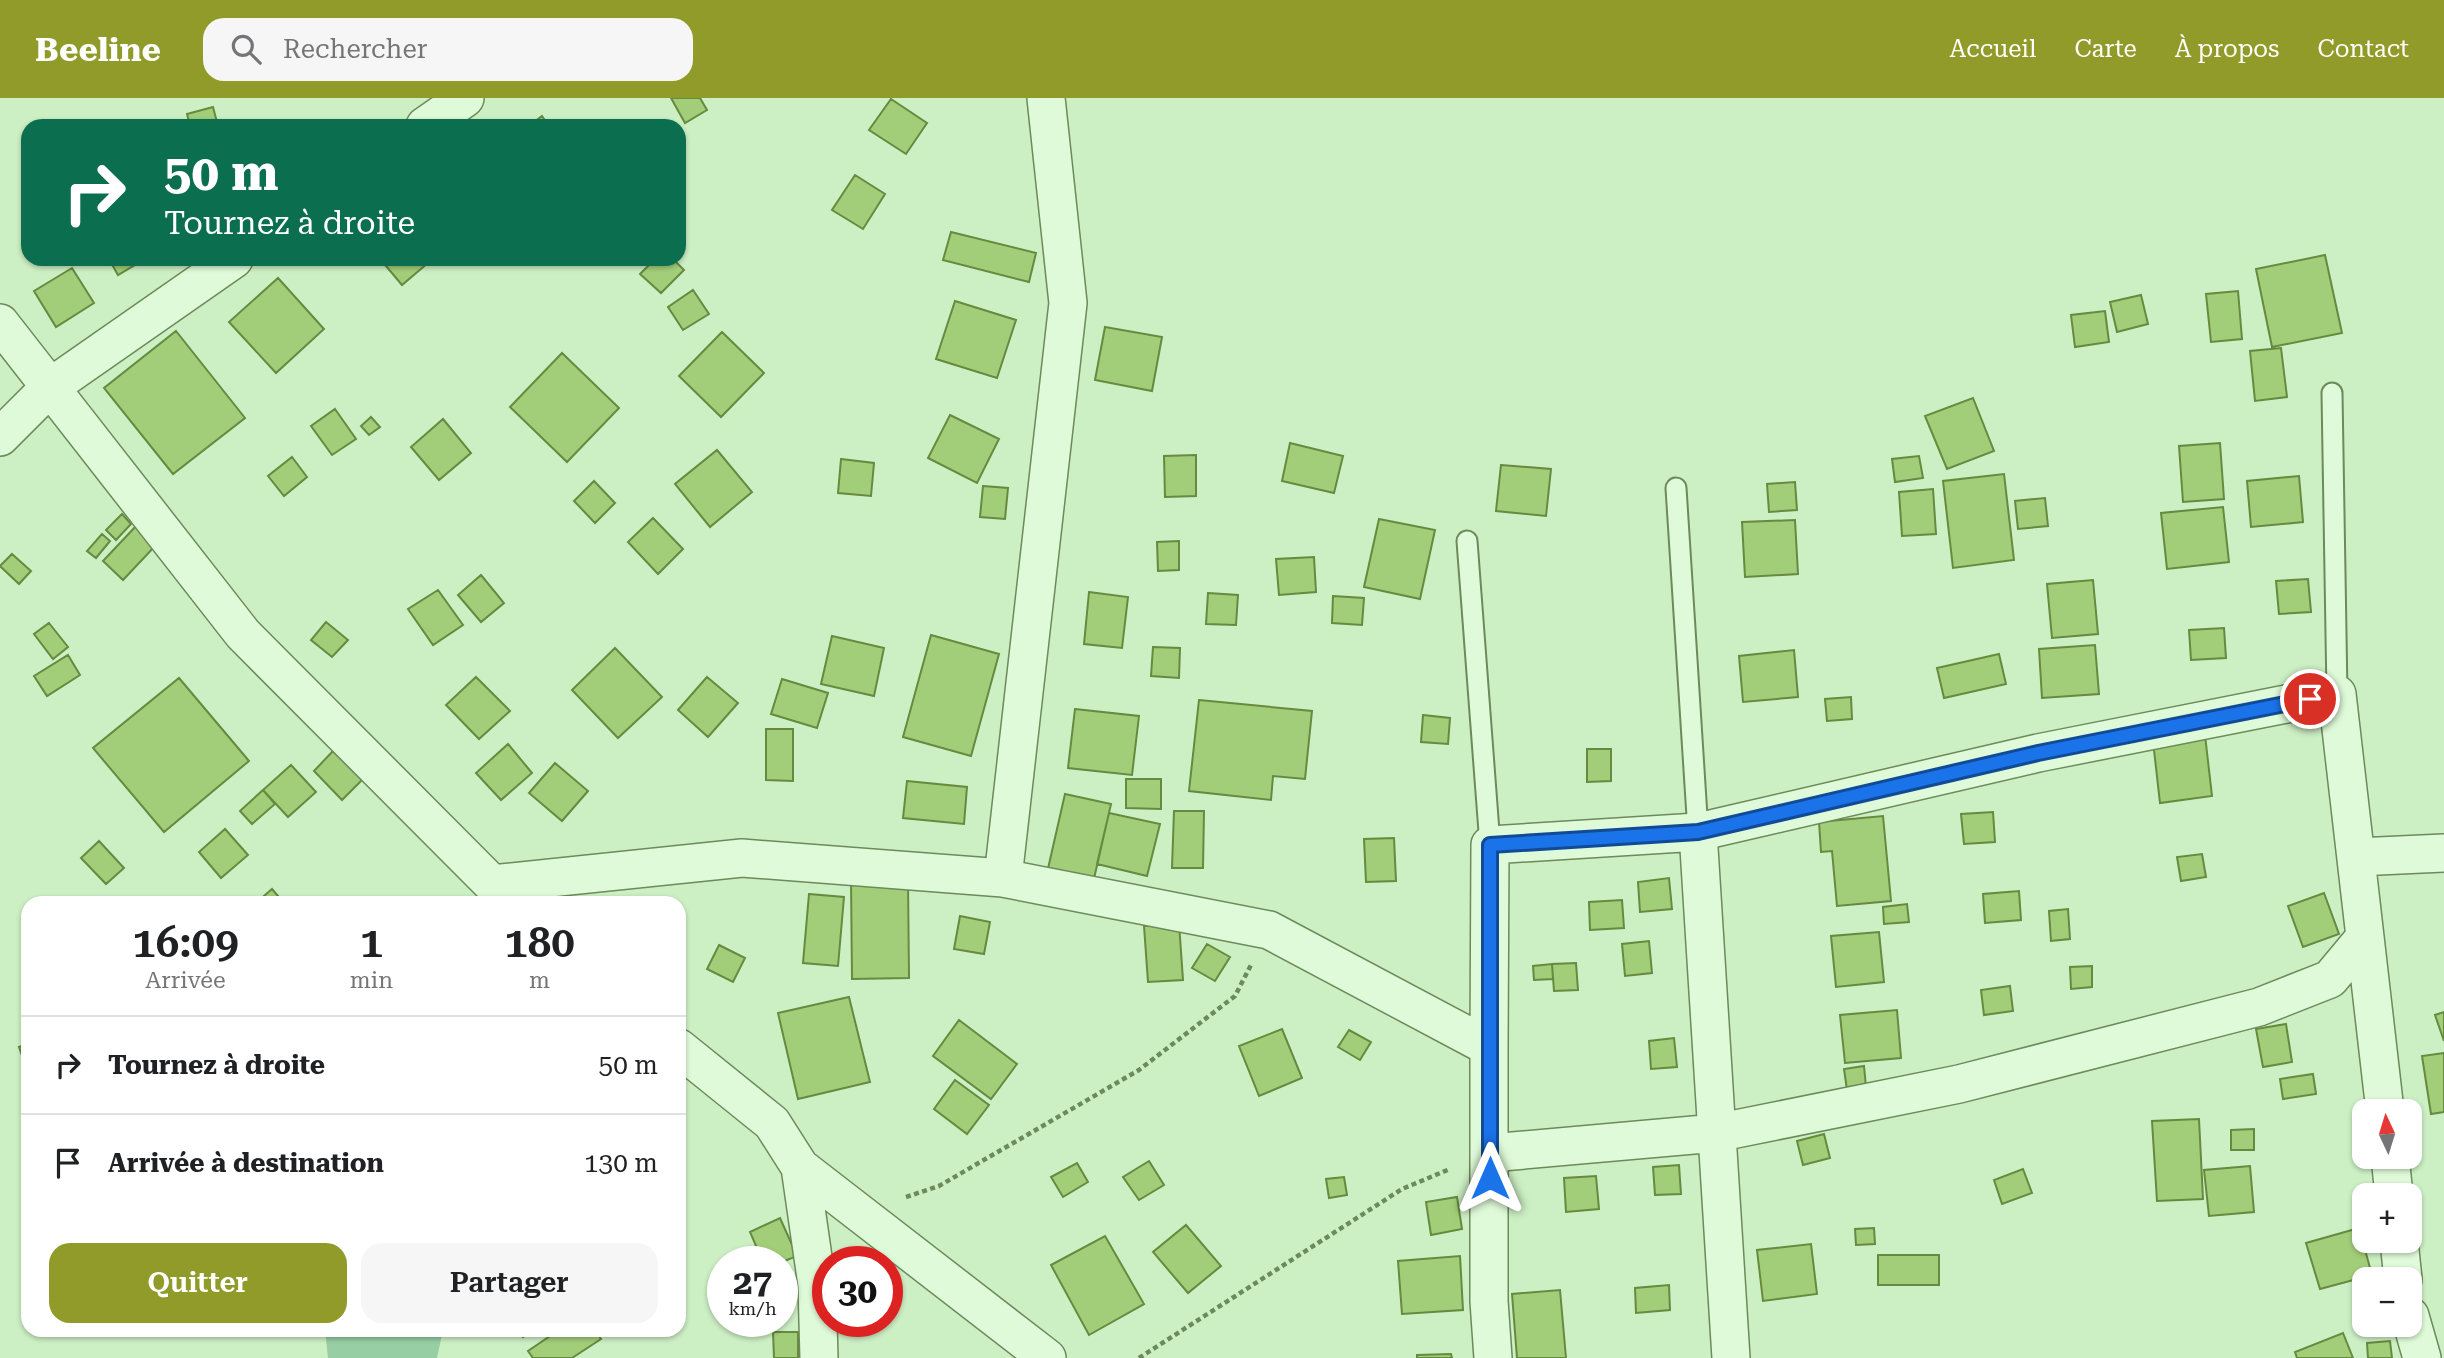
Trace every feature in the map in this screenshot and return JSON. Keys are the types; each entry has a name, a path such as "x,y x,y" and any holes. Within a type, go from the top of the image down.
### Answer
{"street":[{"path":"435,119 465,98"},
{"path":"1003,878 1068,303 1045,98"},
{"path":"0,437 49,388 224,266"},
{"path":"0,323 243,634 502,894 742,858 1003,878 1269,930 1489,1047"},
{"path":"1493,1358 1489,1301 1490,845 1698,832 2038,753 2337,694 2384,1099"},
{"path":"1698,832 1731,1358"},
{"path":"2357,858 2444,853"},
{"path":"1490,1153 1716,1133 1959,1084 2259,1007 2330,979 2365,937"},
{"path":"686,1054 772,1123 800,1167 1047,1358"},
{"path":"800,1167 817,1284 819,1358"},
{"path":"2416,1337 2422,1358"}],"lane":[{"path":"2332,393 2337,694"},
{"path":"1676,488 1698,832"},
{"path":"1467,541 1490,845"}],"path":[{"path":"860,1214 939,1186 1139,1070 1235,996 1269,930"},
{"path":"1139,1358 1402,1189"}],"green space":[{"path":"326,1337 442,1337 437,1358 328,1358"}],"building":[{"path":"671,98 700,98 707,110 686,122 686,119 683,119"},
{"path":"891,99 927,123 906,154 869,130"},
{"path":"213,107 216,119 188,119 187,114"},
{"path":"855,175 885,194 863,229 832,210"},
{"path":"951,232 1036,253 1029,282 943,260"},
{"path":"2325,255 2342,333 2272,347 2256,269"},
{"path":"113,266 133,266 118,275"},
{"path":"386,266 424,266 402,285"},
{"path":"648,266 680,266 684,270 661,293 640,274"},
{"path":"72,268 94,303 56,327 34,291"},
{"path":"278,278 324,329 276,373 229,322"},
{"path":"693,290 709,314 683,330 668,307"},
{"path":"2238,291 2242,339 2211,342 2206,294"},
{"path":"2141,295 2148,324 2117,332 2110,302"},
{"path":"955,301 1016,320 997,378 936,359"},
{"path":"2105,311 2109,342 2075,347 2071,315"},
{"path":"1105,327 1162,337 1152,391 1095,380"},
{"path":"176,331 245,418 173,474 104,388"},
{"path":"722,332 764,373 721,417 679,376"},
{"path":"2281,348 2287,397 2255,401 2250,351"},
{"path":"562,353 619,408 567,462 510,407"},
{"path":"1973,398 1994,451 1947,469 1925,416"},
{"path":"335,409 356,439 332,455 311,426"},
{"path":"950,415 999,439 977,483 928,458"},
{"path":"371,417 380,427 369,435 361,426"},
{"path":"443,419 471,453 439,480 411,447"},
{"path":"1290,443 1343,456 1334,493 1282,481"},
{"path":"2220,443 2224,499 2183,502 2179,446"},
{"path":"717,450 752,492 710,527 675,484"},
{"path":"1196,455 1196,496 1165,497 1164,456"},
{"path":"1919,456 1923,478 1895,482 1892,459"},
{"path":"292,457 307,477 284,496 268,476"},
{"path":"841,459 874,463 871,496 838,493"},
{"path":"1501,465 1551,469 1546,516 1496,511"},
{"path":"2004,474 2014,560 1953,568 1943,481"},
{"path":"2299,476 2303,522 2251,527 2247,481"},
{"path":"594,481 615,503 595,523 574,501"},
{"path":"1795,482 1797,510 1769,512 1767,484"},
{"path":"983,486 1008,488 1005,519 980,517"},
{"path":"1933,489 1936,534 1902,536 1899,492"},
{"path":"2045,498 2048,526 2018,529 2015,501"},
{"path":"2223,507 2229,562 2167,569 2161,513"},
{"path":"122,514 131,524 116,540 106,530"},
{"path":"653,518 683,549 658,574 628,542"},
{"path":"1379,519 1435,530 1420,599 1364,587"},
{"path":"1795,520 1798,574 1745,577 1742,522"},
{"path":"137,525 157,544 123,580 103,561"},
{"path":"102,534 110,541 96,558 87,551"},
{"path":"1179,541 1179,570 1158,571 1157,542"},
{"path":"12,554 31,571 19,584 0,566"},
{"path":"1314,557 1316,592 1279,595 1276,559"},
{"path":"481,575 504,603 481,622 458,595"},
{"path":"2308,579 2311,612 2279,614 2276,581"},
{"path":"2093,580 2098,634 2052,638 2047,584"},
{"path":"438,590 463,625 433,645 408,609"},
{"path":"1089,592 1128,597 1122,648 1084,644"},
{"path":"1208,593 1238,595 1236,625 1206,624"},
{"path":"1333,596 1364,598 1362,625 1332,623"},
{"path":"326,622 348,640 332,657 311,640"},
{"path":"49,623 68,647 53,659 34,634"},
{"path":"2224,628 2226,658 2191,660 2189,630"},
{"path":"931,635 999,654 971,756 903,737"},
{"path":"832,636 884,648 874,696 821,684"},
{"path":"2095,645 2099,694 2042,698 2039,649"},
{"path":"1153,647 1180,648 1179,678 1151,676"},
{"path":"615,648 662,697 618,738 572,690"},
{"path":"1794,650 1798,697 1743,702 1739,656"},
{"path":"1999,654 2006,684 1944,698 1937,668"},
{"path":"68,655 80,675 47,696 34,676"},
{"path":"476,677 510,711 479,739 446,705"},
{"path":"707,677 738,703 708,737 678,710"},
{"path":"179,678 249,761 164,832 93,748"},
{"path":"782,679 828,693 817,728 771,714"},
{"path":"1851,697 1852,719 1827,721 1825,699"},
{"path":"1199,700 1312,711 1305,779 1273,776 1271,800 1189,791"},
{"path":"1075,709 1139,716 1132,775 1068,768"},
{"path":"1423,715 1450,718 1448,744 1421,742"},
{"path":"766,729 793,729 793,781 766,780"},
{"path":"2205,735 2212,796 2160,803 2153,741"},
{"path":"508,744 532,773 501,800 476,773"},
{"path":"1587,749 1611,749 1611,781 1587,782"},
{"path":"333,751 362,780 342,800 314,771"},
{"path":"555,763 588,791 562,821 529,793"},
{"path":"291,765 316,792 288,817 263,790"},
{"path":"1126,779 1161,779 1161,809 1126,808"},
{"path":"907,781 967,787 964,824 903,818"},
{"path":"263,790 275,804 252,824 240,811"},
{"path":"1065,794 1111,804 1093,883 1047,873"},
{"path":"1174,811 1204,811 1203,868 1172,868"},
{"path":"1993,812 1995,842 1964,844 1961,814"},
{"path":"1109,813 1160,824 1147,876 1097,864"},
{"path":"1883,816 1891,901 1837,906 1832,851 1821,852 1819,822"},
{"path":"225,829 248,855 221,878 199,852"},
{"path":"1394,838 1396,881 1366,882 1364,839"},
{"path":"99,841 124,868 106,884 81,858"},
{"path":"2202,854 2206,877 2181,881 2177,857"},
{"path":"1669,878 1672,909 1640,912 1638,882"},
{"path":"851,880 908,880 909,978 852,979"},
{"path":"272,889 278,896 264,896"},
{"path":"2019,891 2021,920 1985,923 1983,894"},
{"path":"2324,893 2339,934 2303,947 2288,906"},
{"path":"809,894 844,897 838,966 803,963"},
{"path":"1622,900 1624,928 1590,930 1589,902"},
{"path":"1907,904 1909,922 1884,924 1883,907"},
{"path":"2068,909 2070,939 2051,941 2049,911"},
{"path":"960,916 990,922 984,954 954,949"},
{"path":"1179,923 1183,980 1148,982 1144,926"},
{"path":"1879,932 1884,982 1836,987 1831,936"},
{"path":"1649,941 1652,973 1625,976 1622,944"},
{"path":"1207,944 1230,957 1215,981 1192,968"},
{"path":"719,945 745,958 733,982 707,969"},
{"path":"1576,963 1578,990 1554,991 1552,964"},
{"path":"1552,964 1553,979 1534,980 1533,966"},
{"path":"2092,966 2092,987 2071,989 2070,967"},
{"path":"2010,986 2013,1011 1984,1015 1981,990"},
{"path":"849,997 870,1082 798,1099 778,1013"},
{"path":"1897,1010 1901,1058 1845,1063 1840,1015"},
{"path":"2444,1012 2444,1041 2435,1015"},
{"path":"959,1020 1017,1064 991,1099 933,1056"},
{"path":"2286,1024 2292,1062 2263,1067 2256,1029"},
{"path":"1282,1029 1302,1078 1259,1096 1239,1046"},
{"path":"1349,1030 1371,1042 1360,1060 1338,1047"},
{"path":"1674,1038 1677,1067 1651,1069 1649,1041"},
{"path":"2444,1053 2444,1112 2431,1114 2422,1056"},
{"path":"1864,1066 1866,1087 1847,1090 1844,1069"},
{"path":"2313,1074 2316,1094 2283,1099 2280,1079"},
{"path":"955,1080 989,1105 967,1134 934,1109"},
{"path":"2199,1119 2203,1199 2157,1201 2152,1121"},
{"path":"2254,1129 2254,1150 2231,1150 2231,1130"},
{"path":"1824,1134 1830,1158 1803,1165 1797,1141"},
{"path":"1149,1161 1164,1185 1139,1200 1123,1177"},
{"path":"1077,1163 1088,1182 1063,1197 1051,1177"},
{"path":"1679,1165 1681,1194 1655,1195 1653,1167"},
{"path":"2250,1166 2254,1212 2209,1216 2204,1170"},
{"path":"2023,1169 2032,1193 2002,1204 1994,1180"},
{"path":"1596,1176 1599,1209 1566,1212 1564,1178"},
{"path":"1344,1177 1347,1195 1329,1198 1326,1179"},
{"path":"1457,1197 1462,1229 1431,1235 1426,1202"},
{"path":"780,1218 793,1246 756,1246 750,1232"},
{"path":"1186,1225 1221,1266 1188,1293 1153,1252"},
{"path":"1874,1228 1875,1244 1856,1245 1855,1229"},
{"path":"2352,1230 2352,1253 2366,1253 2370,1267 2352,1267 2352,1280 2320,1289 2306,1243"},
{"path":"1105,1236 1144,1304 1089,1335 1051,1265"},
{"path":"1811,1244 1817,1294 1763,1301 1757,1250"},
{"path":"1878,1255 1939,1255 1939,1285 1878,1285"},
{"path":"1460,1256 1463,1310 1402,1314 1398,1261"},
{"path":"1669,1285 1670,1310 1636,1313 1635,1288"},
{"path":"1560,1290 1566,1358 1517,1358 1512,1294"},
{"path":"2343,1333 2353,1358 2297,1358 2295,1352"},
{"path":"549,1337 601,1339 572,1358 533,1358 528,1351"},
{"path":"773,1337 798,1337 798,1358 774,1358"},
{"path":"2390,1341 2392,1358 2368,1358 2367,1343"},
{"path":"1451,1354 1452,1358 1417,1358 1417,1355"}],"route":[{"path":"1490,1178 1490,845 1698,832 2038,753 2310,699"}]}
